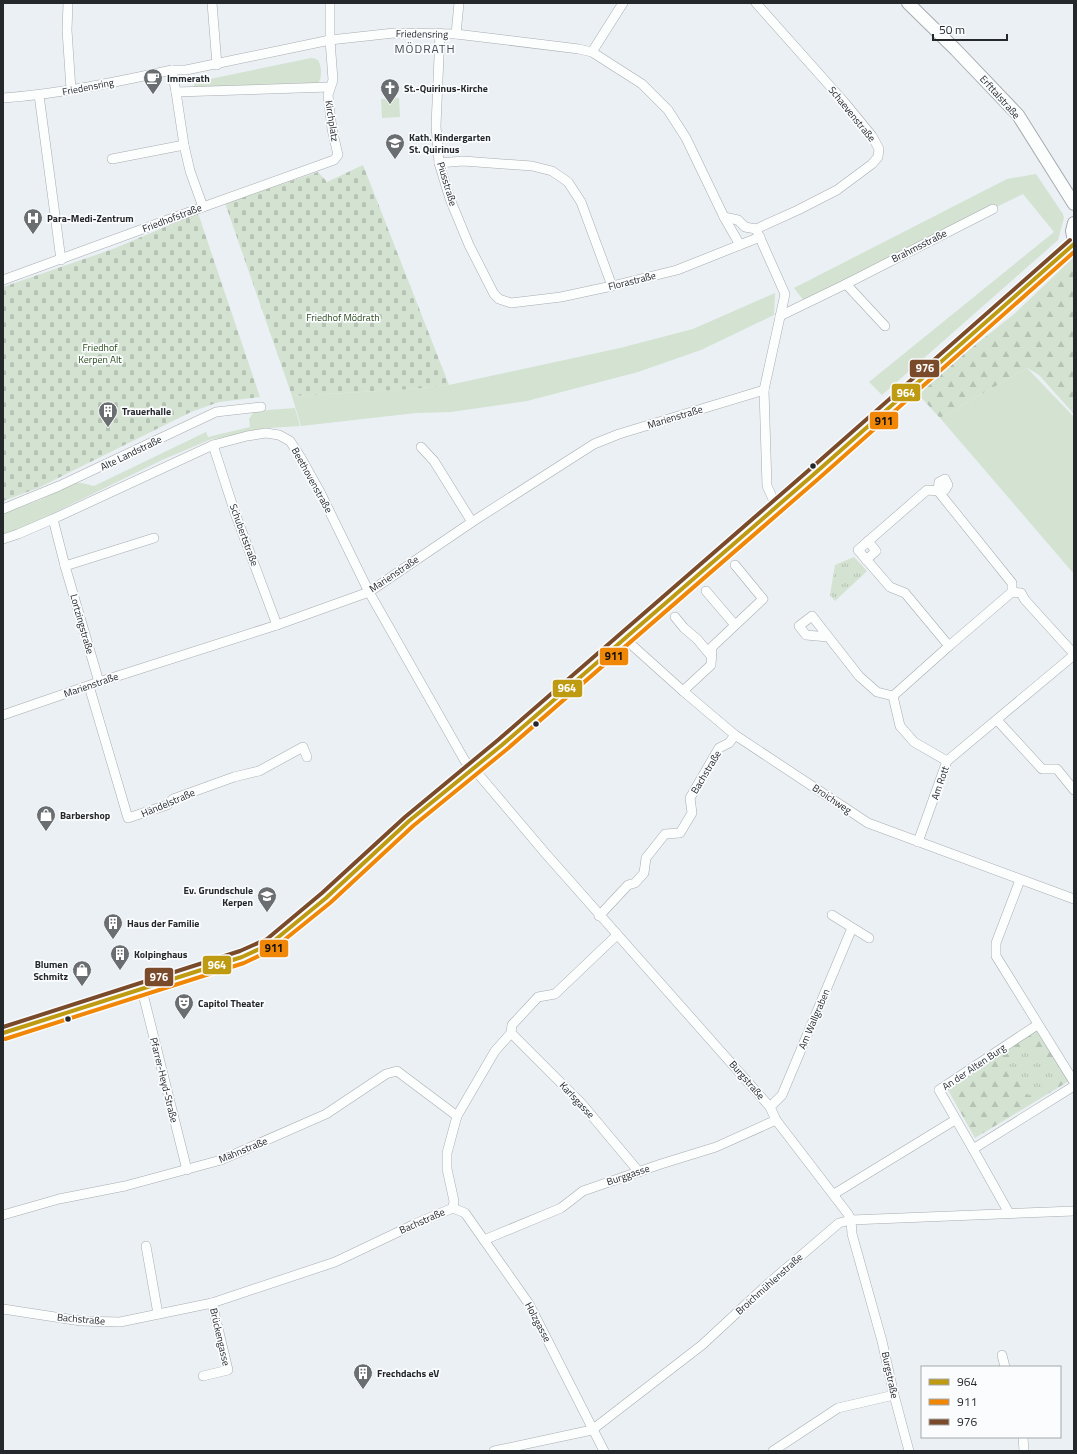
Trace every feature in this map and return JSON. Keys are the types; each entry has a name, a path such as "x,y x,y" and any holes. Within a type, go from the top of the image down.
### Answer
{"main road":[{"name":"Erfttalstraße","path":"908,3 956,50 1018,115 1074,204"},
{"path":"3,1033 242,957 270,944 326,898 409,821 474,769 998,313 1074,242 1072,231 1074,223"}],"street":[{"path":"68,3 67,30 71,90"},
{"path":"212,3 217,64"},
{"name":"Kirchplatz","path":"330,3 330,40 333,80 328,95 332,129 338,154"},
{"path":"456,34 458,3"},
{"path":"623,3 592,52 642,84 668,110 686,138 724,217 740,245"},
{"name":"Schaevenstraße","path":"756,3 846,103 872,136 879,149 878,158 872,164 837,190 758,233"},
{"name":"Friedensring","path":"3,98 71,90 172,70 186,70 330,40 394,33 456,34 579,49 592,52"},
{"name":"Piusstraße","path":"440,33 436,126 439,163 450,199 469,245 494,294 499,299"},
{"path":"172,70 184,145 190,171 203,207"},
{"path":"176,92 330,87"},
{"path":"38,95 61,260"},
{"path":"112,160 184,145"},
{"name":"Friedhofstraße","path":"3,280 334,160 338,154"},
{"path":"439,163 463,161 532,166 552,171 568,182 581,202 612,286"},
{"name":"Brahmsstraße","path":"780,316 993,209"},
{"path":"724,217 738,220 745,227 758,233 785,294 764,390 767,486 773,499 778,505"},
{"name":"Florastraße","path":"499,299 511,303 561,297 677,270 740,245 758,233"},
{"path":"846,284 885,326"},
{"name":"Marienstraße","path":"3,715 99,682 277,625 369,592 472,522 594,444 619,434 764,390"},
{"name":"Alte Landstraße","path":"3,509 107,465 216,412 261,407"},
{"name":"Beethovenstraße","path":"3,539 53,519 213,445 247,436 266,433 279,435 290,441 301,458 320,492 369,592 465,761 474,769"},
{"name":"Schubertstraße","path":"213,445 235,513 277,625"},
{"path":"421,447 434,461 472,522"},
{"path":"893,696 1012,592 1012,583 938,490 927,490 858,550 890,587 905,593 949,646"},
{"name":"Lortzingstraße","path":"53,519 65,566 99,682"},
{"path":"65,566 154,538"},
{"path":"866,560 876,551 868,541"},
{"path":"683,691 712,665 712,647 764,599 735,565"},
{"path":"706,591 735,625"},
{"name":"Am Rott","path":"918,842 947,761 1074,654 1025,600 1021,593 1012,592"},
{"path":"675,617 684,628 697,639 712,657"},
{"path":"828,637 865,682 877,692 893,696"},
{"name":"Broichweg","path":"624,638 734,735 868,822 918,842 1074,899"},
{"name":"Händelstraße","path":"89,686 128,818 167,805 173,799 234,776 259,771 303,747 307,757"},
{"path":"893,696 900,726 914,742 947,761"},
{"path":"997,720 1042,769 1057,769 1074,790"},
{"name":"Bachstraße","path":"599,916 628,885 635,884 644,873 646,858 665,834 680,833 692,813 690,798 719,748 730,743 734,735"},
{"name":"Burgstraße","path":"474,769 599,916 770,1106 776,1120 848,1214 851,1220 852,1234 882,1341 894,1395 909,1451"},
{"path":"1020,880 996,943 996,956 1037,1025 1074,1082"},
{"path":"832,915 869,938"},
{"name":"Am Wallgraben","path":"770,1106 782,1094 852,928"},
{"name":"Bachstraße","path":"3,1309 82,1321 120,1322 212,1303 335,1262 417,1223 453,1208 454,1201 447,1169 447,1153 457,1116 495,1051 511,1033 512,1025 538,997 555,994 617,935"},
{"name":"Pfarrer-Heyd-Straße","path":"142,990 187,1170"},
{"name":"An der Alten Burg","path":"1009,1213 939,1090 1037,1025"},
{"name":"Karlsgasse","path":"511,1033 582,1104 639,1172"},
{"name":"Mähnstraße","path":"3,1215 59,1199 125,1186 221,1160 326,1114 386,1074 397,1071 457,1116"},
{"path":"973,1149 1074,1086"},
{"name":"Burggasse","path":"484,1240 561,1208 583,1191 716,1147 776,1120"},
{"path":"834,1194 956,1120"},
{"name":"Holzgasse","path":"453,1208 465,1214 529,1304 604,1451"},
{"name":"Broichmühlenstraße","path":"498,1451 592,1430 702,1345 769,1283 839,1223 851,1220 1074,1211"},
{"path":"146,1246 158,1314"},
{"name":"Brückengasse","path":"203,1376 228,1370 212,1303"},
{"path":"1002,1355 1005,1366"},
{"path":"773,1451 838,1408 894,1395"},
{"path":"1023,1438 1024,1451"}],"green space":[{"path":"311,58 317,59 320,65 321,77 317,84 195,88 194,86 195,82"},
{"path":"399,98 400,117 382,118 381,99"},
{"name":"Friedhof Mödrath","path":"363,165 449,385 412,389 292,396 225,203 318,172 327,182"},
{"path":"1036,174 1063,214 1064,218 1058,240 882,395 869,382 1054,232 1023,194 804,301 794,288 1007,179"},
{"name":"Friedhof Kerpen Alt","path":"198,213 260,397 219,402 191,412 38,488 3,501 3,287 113,249"},
{"path":"1074,257 1074,414 1039,375 1027,368 940,418 916,392 1013,315"},
{"path":"775,293 774,315 701,350 638,372 527,401 451,412 416,413 301,426 292,396 412,389 449,385 620,348 693,329"},
{"path":"1027,368 1074,417 1074,574 940,418"},
{"path":"295,408 300,426 269,428 209,440 162,460 21,529 3,534 3,513 40,500 74,483 94,486 206,432 208,437 250,427 249,419 254,411"},
{"path":"854,557 867,571 835,601 830,595 835,565"},
{"path":"1034,1025 1069,1081 975,1138 944,1083"},
{"path":"1031,1042 1055,1077 1028,1096 1004,1060"}],"transit line":[{"name":"976","path":"3,1027 240,951 267,939 322,893 405,817 498,740 809,470 1070,240"},
{"name":"964","path":"3,1033 242,957 270,944 326,898 409,821 502,745 813,475 1074,244"},
{"name":"911","path":"5,1039 244,963 273,949 330,903 413,826 506,750 817,480 1074,252"}],"place":[{"name":"Immerath","path":"153,95"},
{"name":"St.-Quirinus-Kirche","path":"390,105"},
{"name":"Kath. Kindergarten St. Quirinus","path":"395,160"},
{"name":"Para-Medi-Zentrum","path":"33,235"},
{"name":"Trauerhalle","path":"108,428"},
{"name":"Barbershop","path":"46,832"},
{"name":"Ev. Grundschule Kerpen","path":"267,913"},
{"name":"Haus der Familie","path":"113,940"},
{"name":"Kolpinghaus","path":"120,971"},
{"name":"Blumen Schmitz","path":"82,987"},
{"name":"Capitol Theater","path":"184,1020"},
{"name":"Frechdachs eV","path":"363,1390"}],"district":[{"name":"MÖDRATH","path":"425,48"}]}
